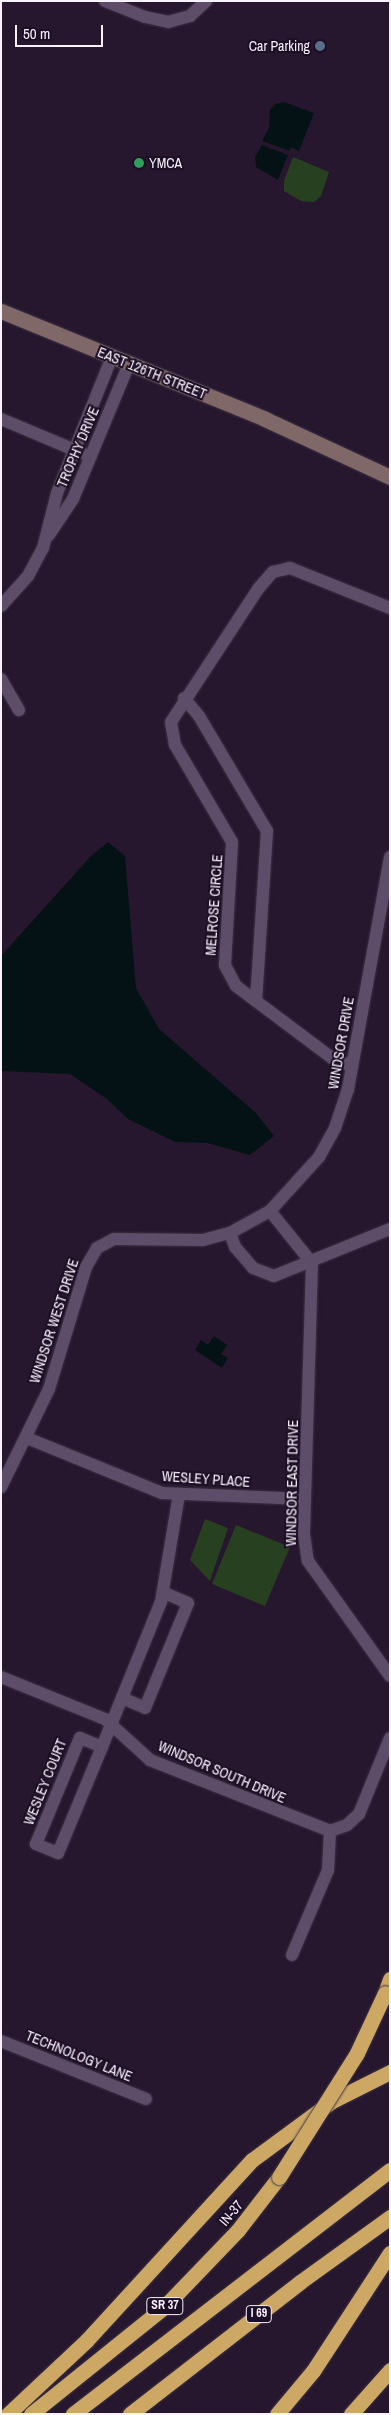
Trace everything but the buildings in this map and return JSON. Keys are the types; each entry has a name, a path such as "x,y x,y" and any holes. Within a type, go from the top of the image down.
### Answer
{"highway":[{"name":"IN-37","path":"31,2414 126,2340 174,2297 238,2230 279,2177 357,2053 387,1986"},
{"path":"8,2414 86,2341 252,2160 332,2101 390,2072"},
{"name":"I 69","path":"72,2414 390,2170"},
{"name":"I 69","path":"130,2414 307,2276 390,2217"},
{"path":"277,2414 313,2371 390,2253"},
{"path":"351,2414 390,2370"}],"main road":[{"name":"EAST 126TH STREET","path":"1,311 303,436 390,477"},
{"name":"EAST 126TH STREET","path":"303,436 390,466"}],"street":[{"path":"105,1 145,18 168,22 190,16 206,1"},
{"name":"TROPHY DRIVE","path":"47,538 57,493 112,357"},
{"name":"TROPHY DRIVE","path":"1,606 28,576 47,538 73,499 129,364"},
{"path":"1,419 91,456"},
{"name":"MELROSE CIRCLE","path":"352,1066 332,1058 236,986 225,965 232,842 175,745 171,722 184,698 258,589 267,577 280,569 290,568 310,574 390,608"},
{"path":"1,679 19,710"},
{"path":"184,698 199,716 264,821 267,831 256,1001"},
{"name":"WINDSOR DRIVE","path":"270,1211 311,1167 328,1141 345,1102 390,858"},
{"path":"270,1211 312,1263"},
{"name":"WINDSOR WEST DRIVE","path":"1,1487 27,1438 49,1388 86,1268 97,1248 114,1239 203,1240 230,1233 270,1211"},
{"path":"230,1233 244,1259 264,1274 284,1274 390,1229"},
{"name":"WINDSOR EAST DRIVE","path":"312,1263 304,1545 308,1561 390,1676"},
{"name":"WESLEY PLACE","path":"27,1438 152,1490 179,1494 305,1498"},
{"name":"WESLEY COURT","path":"102,1747 80,1738 36,1844 58,1853 102,1747 164,1593 179,1494"},
{"path":"122,1698 145,1708 188,1603 164,1593"},
{"name":"WINDSOR SOUTH DRIVE","path":"1,1677 111,1724 150,1760 330,1832"},
{"path":"292,1955 328,1870 330,1832 347,1826 358,1814 390,1738"},
{"name":"TECHNOLOGY LANE","path":"1,2041 146,2099"}],"green space":[{"path":"293,157 329,172 321,196 314,202 301,201 284,191 284,181"},
{"path":"205,1519 228,1528 210,1581 190,1560"},
{"path":"236,1525 290,1547 265,1606 212,1584"}],"shaded area":[{"path":"284,102 314,113 299,151 291,147 290,151 262,141 269,128 270,110 275,104"},
{"path":"262,145 288,155 278,180 256,167 255,157"},
{"path":"108,842 125,856 136,988 159,1029 256,1113 274,1136 250,1155 207,1143 175,1142 128,1119 107,1099 70,1074 1,1071 1,956 91,856"},
{"path":"214,1336 227,1345 221,1354 228,1358 222,1368 195,1350 201,1340 208,1345"}],"place":[{"name":"Car Parking","path":"320,46"},
{"name":"YMCA","path":"139,163"}]}
